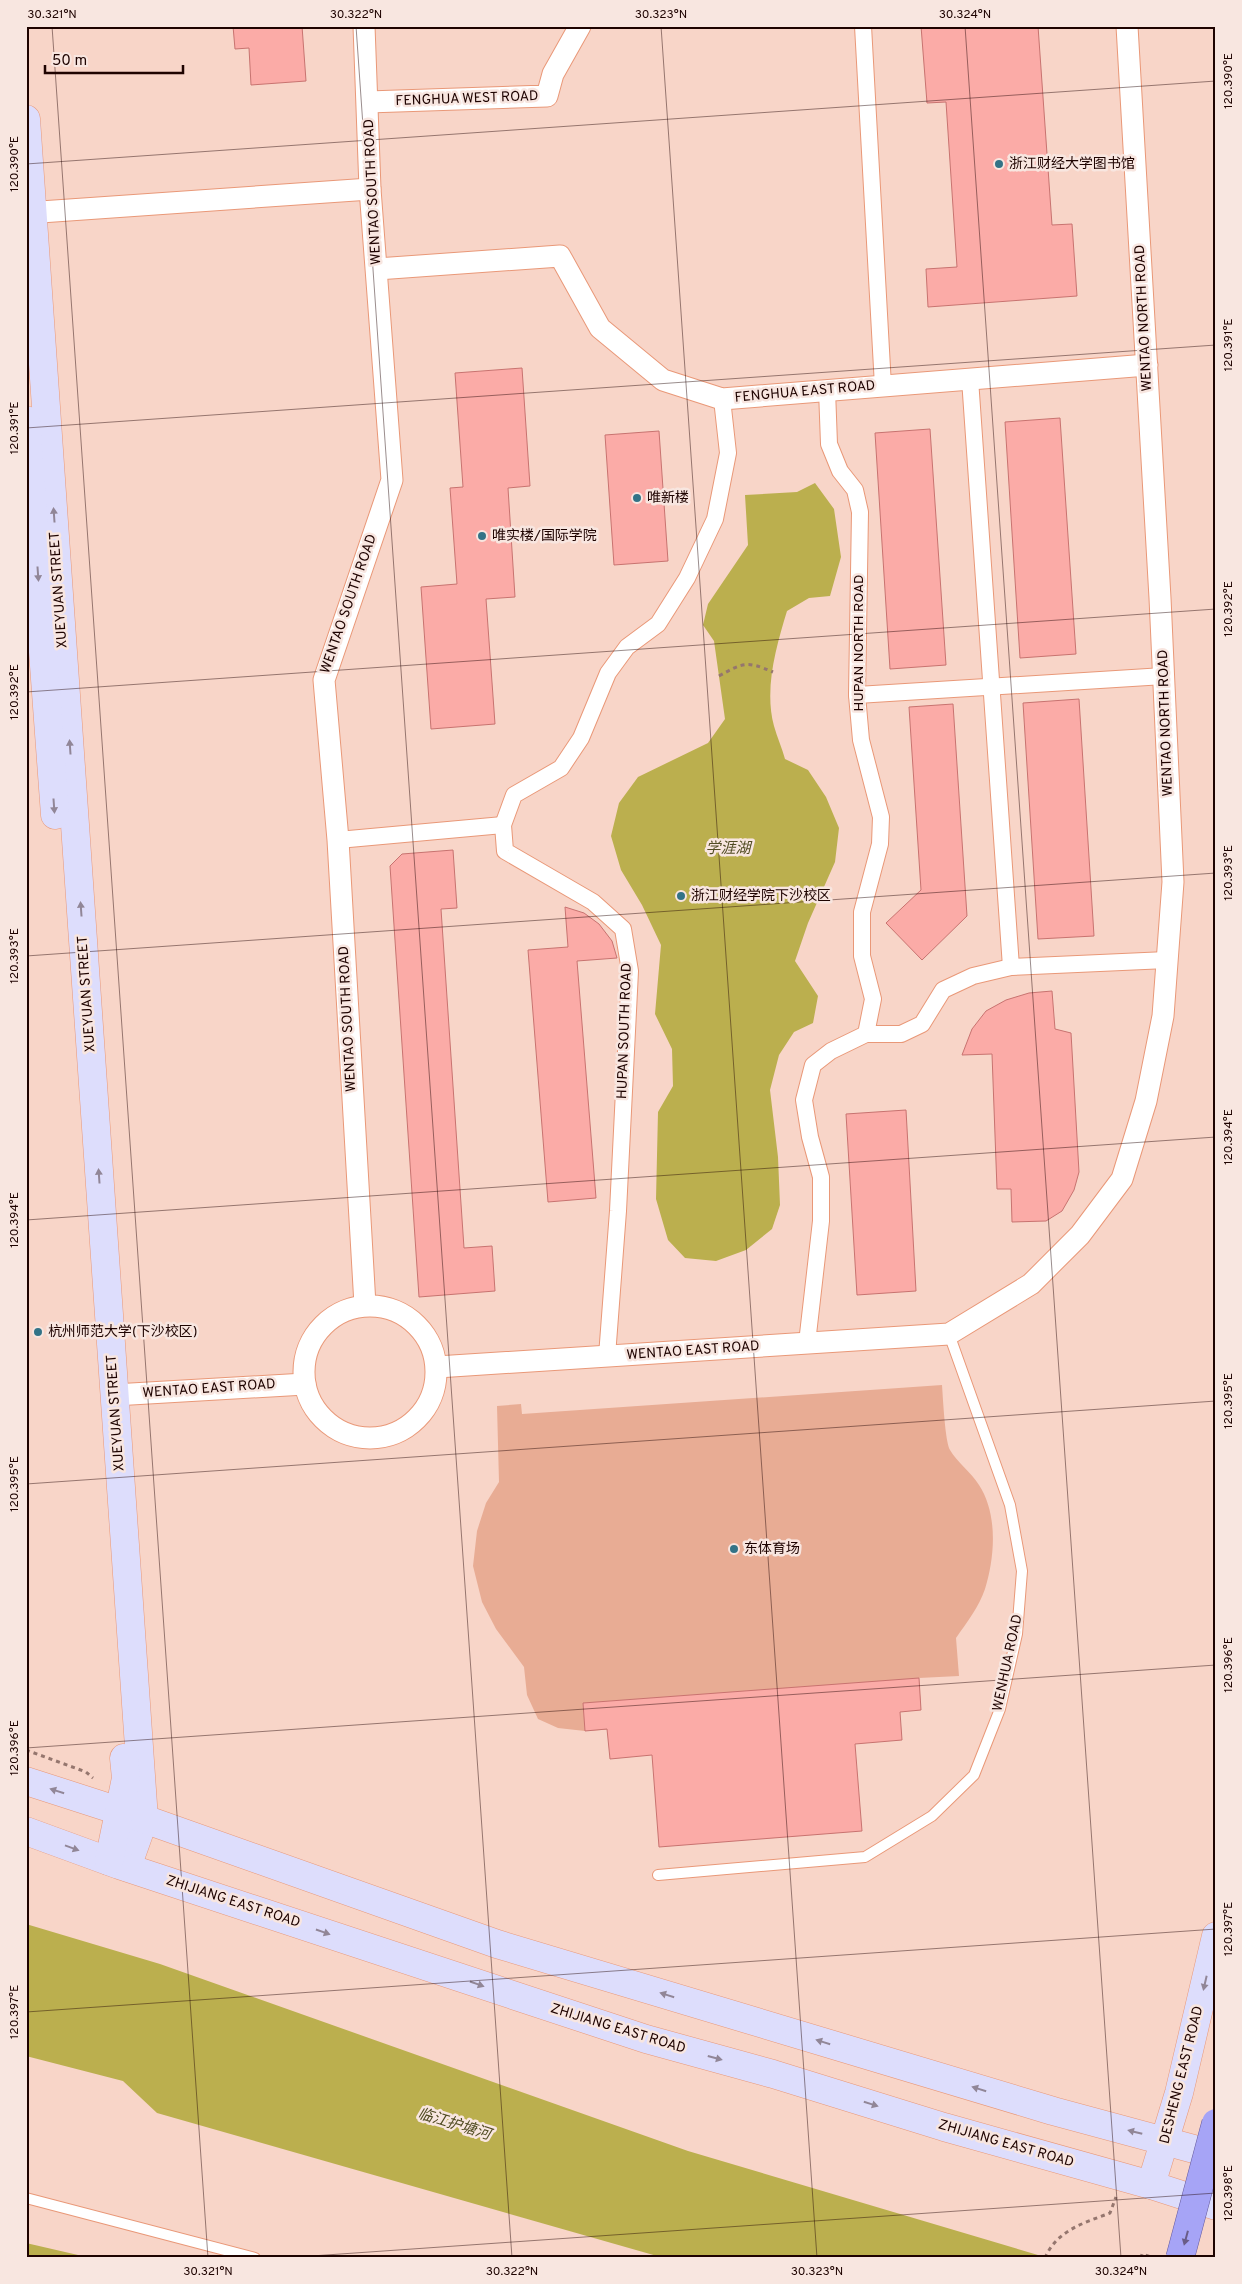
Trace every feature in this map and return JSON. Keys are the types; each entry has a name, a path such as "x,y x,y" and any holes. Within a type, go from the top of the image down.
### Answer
{"highway":[{"path":"1180,2258 1216,2123"}],"main road":[{"name":"XUEYUAN STREET","path":"26,119 30,213 114,1395 132,1815 118,1864"},
{"path":"26,420 126,1778 132,1815"},
{"path":"26,1781 132,1815 497,1944 1053,2111 1216,2155"},
{"name":"ZHIJIANG EAST ROAD","path":"26,1831 118,1864 646,2039 773,2074 944,2127 1151,2185 1216,2206"},
{"name":"DESHENG EAST ROAD","path":"1151,2185 1166,2140 1216,1936"}],"street":[{"name":"WENTAO SOUTH ROAD","path":"364,26 370,189 392,480 324,680 338,840 365,1305"},
{"name":"FENGHUA WEST ROAD","path":"368,102 547,96 552,74 580,26"},
{"path":"863,26 883,386"},
{"name":"WENTAO NORTH ROAD","path":"949,1334 1031,1284 1080,1235 1122,1179 1146,1101 1163,1016 1173,882 1164,676 1127,26"},
{"path":"30,213 370,189"},
{"name":"FENGHUA EAST ROAD","path":"377,269 560,256 600,328 663,380 722,399 1147,365"},
{"path":"970,379 1011,967"},
{"name":"HUPAN NORTH ROAD","path":"827,390 830,444 840,471 855,490 860,512 857,695 861,740 881,817 880,844 862,912 862,956 873,999 866,1034"},
{"name":"HUPAN SOUTH ROAD","path":"607,1356 618,1211 630,971 623,930 593,902 505,851 502,826 514,795 561,768 581,738 608,673 627,647 658,624 687,578 715,519 728,453 722,399"},
{"path":"857,695 1164,676"},
{"path":"338,840 502,826"},
{"path":"806,1343 821,1221 821,1177 810,1137 804,1100 813,1065 831,1051 866,1034 902,1034 922,1024 943,990 974,976 1011,967 1167,960"},
{"path":"365,1305 386,1307 411,1319 421,1328 432,1347 437,1367 434,1390 425,1410 409,1426 389,1436 367,1439 345,1434 326,1422 312,1405 304,1384 304,1361 311,1340 325,1322 344,1310 365,1305"},
{"name":"WENTAO EAST ROAD","path":"437,1367 949,1334"},
{"name":"WENTAO EAST ROAD","path":"114,1395 304,1384"}],"lane":[{"name":"WENHUA ROAD","path":"658,1875 865,1857 932,1816 974,1776 1000,1709 1017,1634 1022,1572 1010,1505 949,1334"},
{"path":"26,2198 255,2258"}],"path":[{"path":"719,676 739,665 754,664 773,672"},
{"path":"1045,2258 1049,2248 1067,2230 1110,2213 1122,2177"},
{"path":"1141,2258 1142,2254 1154,2258"}],"shaded area":[{"name":"东体育场","path":"942,1385 948,1445 953,1454 976,1480 985,1496 992,1522 993,1550 985,1589 972,1614 956,1638 959,1676 919,1678 921,1710 585,1731 558,1728 538,1719 527,1695 524,1667 496,1629 482,1602 473,1566 477,1531 486,1503 499,1482 497,1406 521,1404 522,1414"}],"water":[{"name":"学涯湖","path":"815,483 834,509 841,557 830,596 809,598 787,611 775,653 770,697 774,726 785,759 808,770 826,797 839,828 835,862 808,923 795,961 818,996 813,1023 794,1032 779,1055 770,1090 778,1157 780,1205 772,1229 746,1250 716,1261 685,1258 668,1240 656,1199 658,1112 673,1086 672,1049 655,1014 661,945 642,905 621,870 611,836 619,803 638,777 708,743 725,719 714,641 703,625 708,604 748,545 745,495 797,492"},
{"name":"临江护塘河","path":"26,1924 160,1964 688,2151 1048,2258 664,2258 157,2113 123,2081 26,2056"},
{"path":"26,2243 91,2258 26,2258"}],"building":[{"path":"233,26 302,26 306,81 251,85 249,48 235,49"},
{"name":"浙江财经大学图书馆","path":"921,26 1038,26 1052,225 1072,224 1077,296 928,307 926,269 957,267 946,102 927,103"},
{"name":"唯实楼/国际学院","path":"522,368 530,486 508,488 515,597 486,599 495,724 431,729 421,587 457,584 450,488 463,487 455,373"},
{"path":"1060,418 1076,654 1020,658 1005,422"},
{"path":"930,429 946,665 890,669 875,433"},
{"name":"唯新楼","path":"659,431 668,561 614,565 605,435"},
{"path":"1079,699 1094,936 1038,939 1023,703"},
{"path":"953,704 967,916 922,960 886,923 921,890 909,707"},
{"path":"453,850 457,908 441,909 464,1248 492,1246 495,1291 419,1297 390,866 402,854"},
{"path":"565,907 584,913 599,924 612,941 617,958 577,961 596,1198 548,1202 528,950 568,947"},
{"path":"1052,991 1055,1029 1071,1033 1079,1172 1074,1190 1062,1211 1046,1221 1012,1222 1011,1189 997,1189 992,1054 962,1055 972,1029 986,1011 1006,1000 1029,993"},
{"path":"906,1110 916,1291 857,1295 846,1114"},
{"path":"919,1678 921,1710 900,1712 902,1740 855,1744 862,1831 659,1847 652,1755 610,1759 607,1729 585,1731 583,1703"}],"place":[{"name":"浙江财经大学图书馆","path":"999,164"},
{"name":"唯新楼","path":"637,498"},
{"name":"唯实楼/国际学院","path":"482,536"},
{"name":"浙江财经学院下沙校区","path":"681,896"},
{"name":"杭州师范大学(下沙校区)","path":"38,1332"},
{"name":"东体育场","path":"734,1549"}]}
